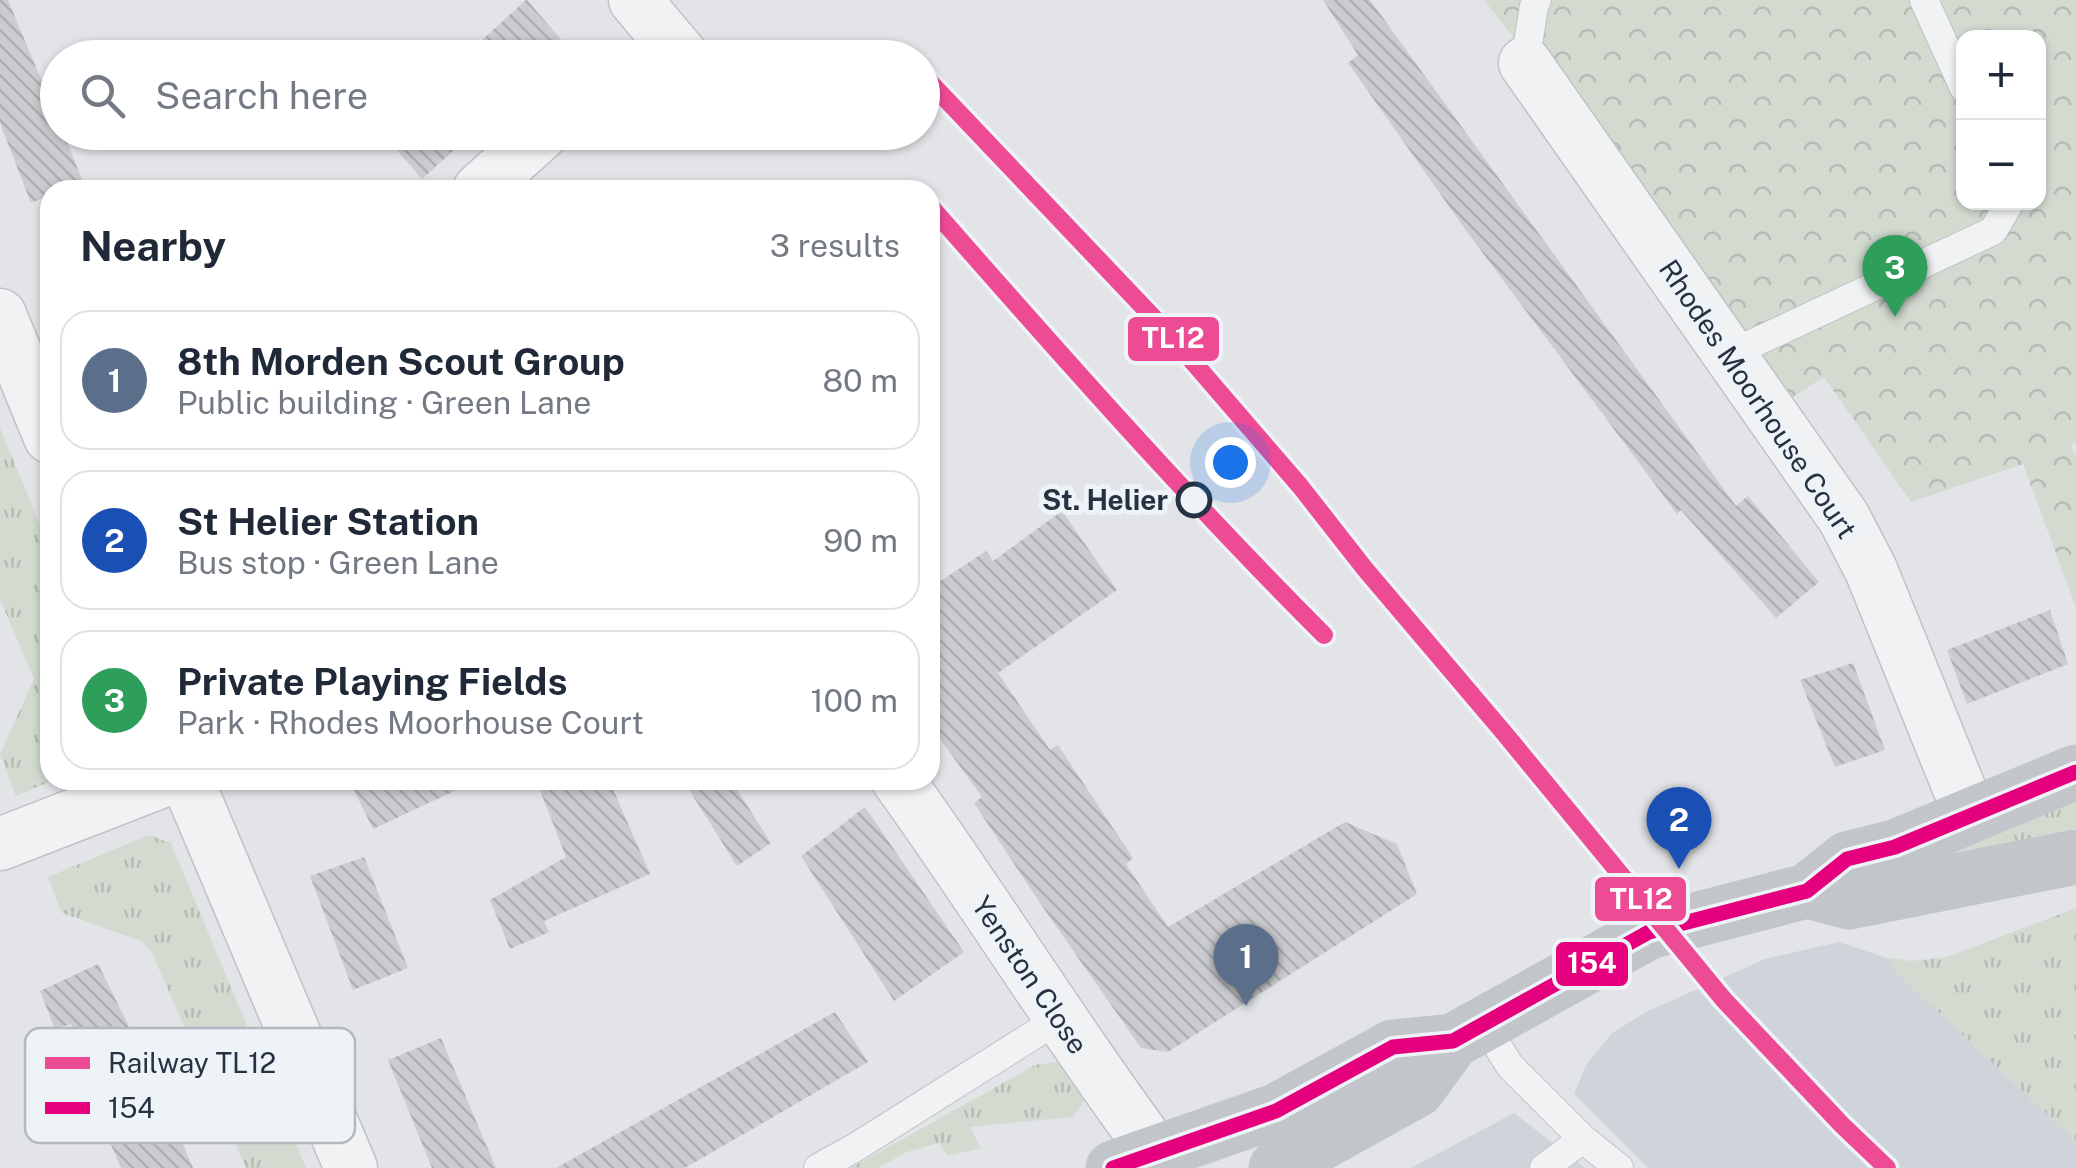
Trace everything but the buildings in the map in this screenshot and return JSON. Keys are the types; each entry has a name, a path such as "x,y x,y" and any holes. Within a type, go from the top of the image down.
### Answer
{"main road":[{"path":"1145,1163 1276,1110 1393,1047 1469,1032 1649,932 1807,891 1848,859 1894,847 2076,772"},
{"path":"1807,891 1848,902 2076,857"},
{"path":"1276,1168 1417,1090 1469,1032"}],"street":[{"name":"Rhodes Moorhouse Court","path":"1525,62 1844,518 1871,570 1970,815"},
{"path":"490,180 523,150"},
{"path":"0,314 40,412"},
{"path":"0,844 139,790"},
{"path":"191,790 292,1028"},
{"name":"Yenston Close","path":"905,790 1059,1019 1145,1163"},
{"path":"340,1143 351,1168"}],"lane":[{"path":"1525,62 1537,0"},
{"path":"1924,0 1956,70"},
{"path":"1730,354 1994,231 2006,210"},
{"path":"818,1168 1059,1019"},
{"path":"1469,1032 1619,1168"},
{"path":"1544,1168 1584,1139"}],"shaded area":[{"path":"1839,942 1884,957 2076,1141 2076,1168 1648,1168 1574,1094 1586,1065 1612,1033 1646,1012 1765,959"},
{"path":"1514,1113 1585,1168 1411,1168"}],"green space":[{"path":"1484,0 2076,0 2076,442 2071,445 2076,458 2076,608 2023,464 1911,502 1824,377 1783,403"},
{"path":"0,428 40,525 40,786 16,796 0,754 34,679 0,599"},
{"path":"2076,793 2076,828 1997,858 1857,886"},
{"path":"149,835 171,843 248,1028 185,1028 151,951 141,941 62,913 48,877"},
{"path":"2076,908 2076,1141 1884,957 1911,961 1947,957"},
{"path":"1055,1062 1071,1069 1086,1094 1072,1117 970,1127 981,1148 948,1156 939,1143 907,1152 878,1168 851,1168 1035,1065"},
{"path":"235,1143 296,1143 306,1168 246,1168"}],"rail line":[{"name":"TL12","path":"940,93 1169,334 1300,486 1724,1000 1887,1168"},
{"name":"TL12","path":"940,217 1173,478 1324,635"}],"transit line":[{"name":"154","path":"1113,1168 1276,1111 1393,1047 1453,1041 1649,932 1807,891 1847,859 1895,847 2076,772"}],"place":[{"name":"Private Playing Fields","path":"1895,317"},
{"name":"St. Helier","path":"1194,500"},
{"name":"St Helier Station","path":"1679,869"},
{"name":"8th Morden Scout Group","path":"1246,1006"}]}
